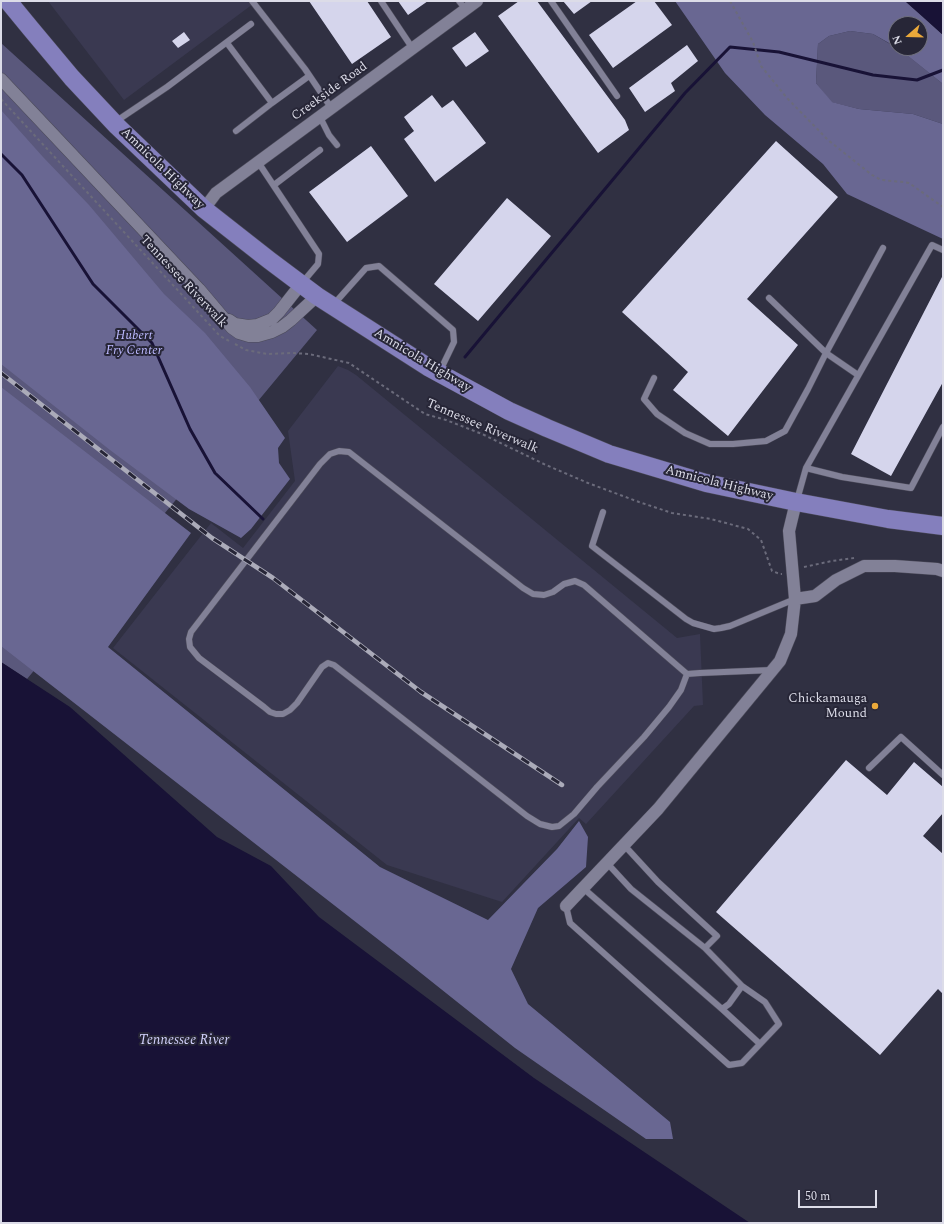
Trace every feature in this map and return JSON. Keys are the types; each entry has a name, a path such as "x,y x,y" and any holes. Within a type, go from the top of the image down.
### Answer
{"main road":[{"name":"Amnicola Highway","path":"8,1 72,78 114,123 161,170 204,209 317,296 428,367 509,411 610,454 706,482 796,502 888,519 943,526"}],"street":[{"name":"Creekside Road","path":"204,209 216,193 413,49 462,5 478,1"},
{"path":"1,79 199,289 238,333 249,336 265,335 282,327 317,296"},
{"path":"224,318 235,324 248,326 257,325 272,319 301,284"},
{"path":"566,906 658,809 780,661 791,634 795,599 789,531 796,502"},
{"path":"795,599 815,596 836,580 864,566 895,566 937,569 943,571"}],"lane":[{"path":"252,1 332,109"},
{"path":"380,1 413,49"},
{"path":"551,1 617,96"},
{"path":"114,123 167,87 252,24"},
{"path":"227,43 272,103"},
{"path":"236,131 309,76"},
{"path":"320,117 329,135 337,145"},
{"path":"274,185 320,150"},
{"path":"258,162 319,254 318,264 301,284"},
{"path":"796,502 806,468 932,245 943,250"},
{"path":"654,378 644,398 657,414 685,432 710,444 733,444 766,441 785,431 883,248"},
{"path":"333,306 366,268 379,266 453,330 454,342 439,373"},
{"path":"769,298 826,353 858,375"},
{"path":"806,468 842,477 911,488 943,427"},
{"path":"687,674 680,690 669,707 644,737 596,787 574,814 559,826 552,827 540,824 527,816 334,665 328,663 322,667 290,710 283,714 276,714 270,712 199,658 190,648 189,639 191,632 320,464 330,454 339,451 349,452 523,588 534,594 544,595 553,592 564,584 576,581 584,585 687,674 772,670"},
{"path":"603,512 592,546 693,623 714,629 730,626 795,599"},
{"path":"869,768 901,737 943,775"},
{"path":"624,845 658,882 717,936 705,948"},
{"path":"566,906 570,923 729,1065 742,1063 779,1024 765,1002 742,986 705,948 631,888 607,863"},
{"path":"584,888 760,1044"},
{"path":"722,1009 729,1004 742,986"}],"path":[{"path":"730,1 752,42 761,66 787,98 828,140 872,175 881,180 904,182 909,184 943,207"},
{"name":"Tennessee Riverwalk","path":"1,99 220,336 246,350 267,354 309,354 349,363 424,414 446,420 482,434 581,480 672,513 711,519 748,530 762,540 772,571 780,574 832,560 857,557"}],"shaded area":[{"path":"48,1 257,1 124,100"},
{"path":"338,366 356,375 677,638 700,634 703,705 694,706 586,824 579,818 502,902 387,865 113,648 211,523 243,548 295,481 288,431"}],"green space":[{"path":"675,1 905,1 922,16 888,16 888,42 873,34 850,31 829,36 818,44 816,83 832,102 859,109 913,114 943,124 943,239 847,194 823,164 765,115 725,73"},
{"path":"928,22 943,35 943,84 908,56 928,56"},
{"path":"850,31 873,34 888,43 888,56 908,56 943,84 943,124 913,114 859,109 831,102 816,83 818,44 829,36"},
{"name":"Hubert Fry Center","path":"1,43 317,330 27,679 1,662"},
{"path":"1,110 89,205 164,294 205,333 250,387 285,438 278,448 279,463 290,479 251,529 241,538 189,509 110,450 1,364"},
{"path":"1,387 191,533 108,647 380,867 488,920 557,849 579,821 588,837 586,867 538,908 511,969 528,1004 670,1122 673,1139 646,1139 515,1048 402,958 1,646"}],"water":[{"path":"905,1 943,1 943,35 928,21 928,16 922,16"},
{"name":"Tennessee River","path":"1,662 70,707 217,837 271,866 319,917 534,1078 750,1223 1,1223"}],"building":[{"path":"309,1 367,1 391,37 352,64"},
{"path":"398,1 428,1 408,15"},
{"path":"519,1 537,1 625,120 629,130 598,153 498,16"},
{"path":"563,1 592,1 574,14"},
{"path":"637,1 654,1 672,25 613,68 589,35"},
{"path":"184,32 190,40 178,48 172,41"},
{"path":"475,32 489,51 466,67 452,48"},
{"path":"687,45 698,61 671,83 675,91 645,112 629,88"},
{"path":"432,95 442,108 453,100 486,143 435,182 404,139 414,131 404,117"},
{"path":"776,141 838,197 747,299 798,345 728,436 673,390 688,372 622,312"},
{"path":"371,146 408,196 347,242 309,192"},
{"path":"507,198 551,236 478,321 434,284"},
{"path":"943,275 943,382 891,476 851,454"},
{"path":"846,760 887,795 914,762 943,787 943,813 923,836 943,854 943,994 938,989 880,1055 716,912"}],"waterway":[{"path":"465,357 685,93 730,47 779,52 873,75 917,80 943,70"},
{"path":"1,154 22,175 93,284 152,343 190,429 215,473 263,519"}],"railway":[{"path":"1,373 212,538 273,578 421,692 562,785"}],"place":[{"name":"Chickamauga Mound","path":"875,706"}]}
